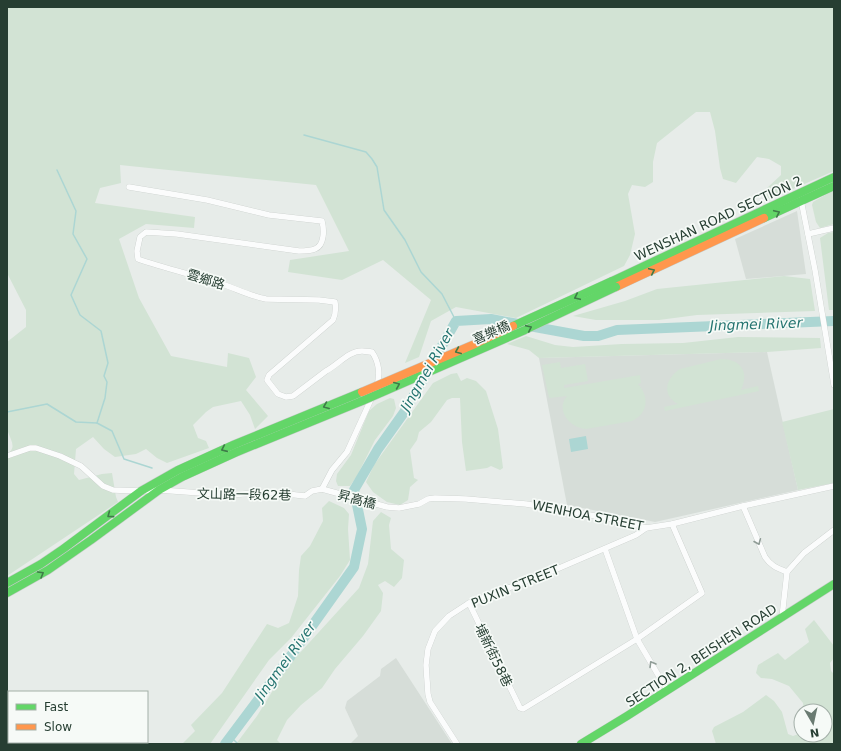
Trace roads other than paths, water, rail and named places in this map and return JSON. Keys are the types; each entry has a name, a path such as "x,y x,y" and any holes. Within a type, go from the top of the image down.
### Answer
{"main road":[{"name":"WENSHAN ROAD SECTION 2","path":"800,198 834,177"},
{"name":"WENSHAN ROAD SECTION 2","path":"614,284 800,198 834,186"},
{"name":"喜樂橋","path":"261,437 614,284"},
{"path":"7,593 60,562 159,490 261,437"},
{"path":"7,583 64,549 141,491 178,470 233,445 261,437"},
{"name":"SECTION 2, BEISHEN ROAD","path":"581,744 834,584"}],"street":[{"name":"雲鄉路","path":"129,187 207,200 269,215 322,220 324,235 317,248 314,250 299,251 177,234 146,232 140,236 137,251 138,259 218,282 258,297 266,299 319,300 335,302 336,315 333,320 269,375 268,380 278,394 286,397 293,396 352,353 361,350 372,352 376,357 379,376 378,381 347,452 332,470 325,490"},
{"path":"800,198 815,270 834,385"},
{"path":"808,234 834,228"},
{"name":"文山路一段62巷","path":"7,456 30,448 36,448 60,456 81,466 103,486 112,490 159,490 229,495 269,492 305,496 312,491 325,490"},
{"name":"WENHOA STREET","path":"387,507 399,508 419,504 428,499 435,498 466,499 526,504 624,521 646,528 672,524 743,506 834,486"},
{"name":"昇高橋","path":"325,490 387,507"},
{"path":"743,506 764,557 774,567 787,572"},
{"path":"637,638 702,593 672,524"},
{"name":"PUXIN STREET","path":"457,744 430,702 428,694 426,665 428,649 435,631 449,616 469,603 605,549 636,535 646,528"},
{"path":"782,617 787,572 804,553 834,530"},
{"path":"605,549 637,638 667,690"},
{"name":"埔新街58巷","path":"469,603 520,708 522,709 637,638"}],"water":[{"path":"586,436 588,449 571,452 569,439"}],"waterway":[{"path":"304,135 366,152 372,159 377,167 384,210 405,240 421,272 442,294 456,321"},
{"path":"57,170 76,211 73,234 87,259 71,295 80,315 101,331 108,363 104,376 107,382 105,398 97,423"},
{"name":"Jingmei River","path":"225,744 290,657 354,567 362,529 354,490 378,449 405,411 456,321 491,319 584,336 598,336 617,330 834,321"},
{"path":"7,412 47,404 76,422 97,423 112,431 124,459 152,468"},
{"path":"231,737 238,744"}]}
